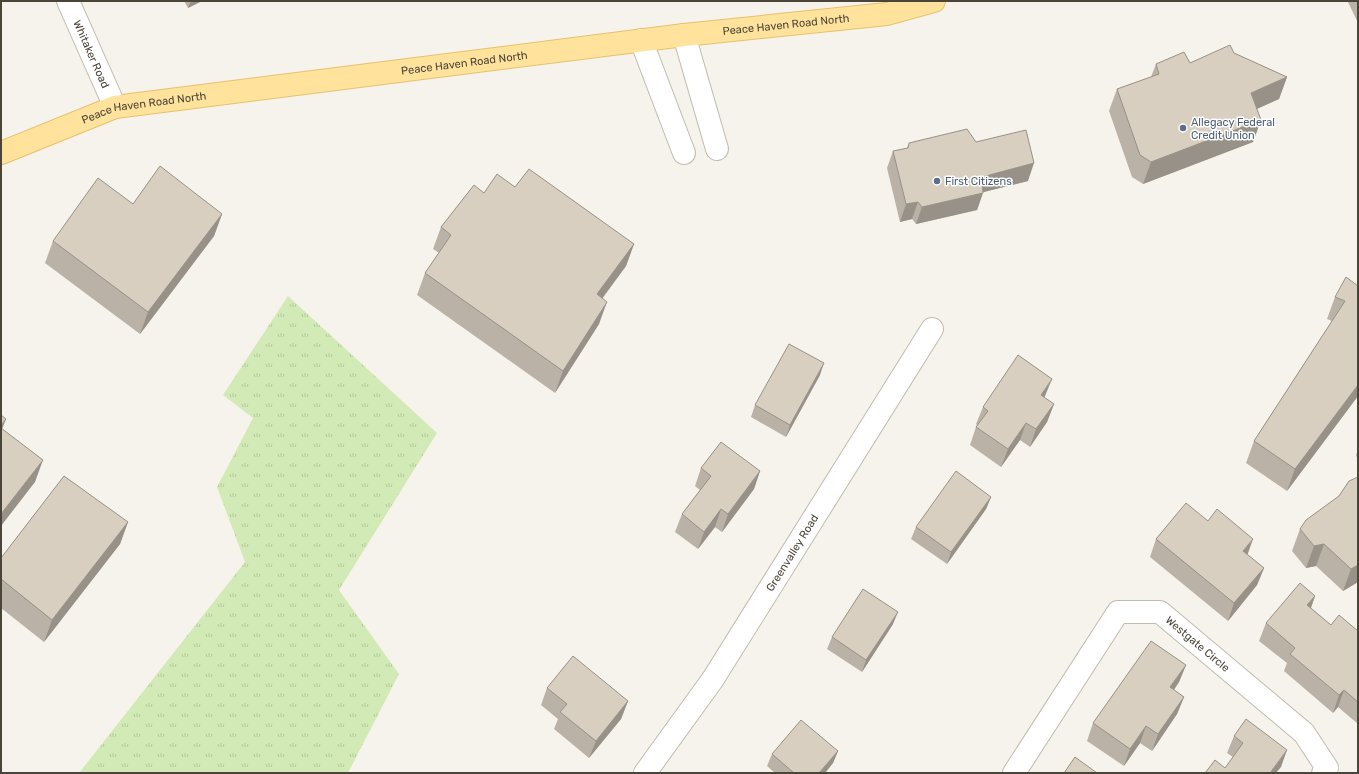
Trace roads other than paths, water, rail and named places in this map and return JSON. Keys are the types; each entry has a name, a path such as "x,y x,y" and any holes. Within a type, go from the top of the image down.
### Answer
{"main road":[{"name":"Peace Haven Road North","path":"1,153 115,107 641,40 887,14 934,1"}],"street":[{"name":"Whitaker Road","path":"68,1 115,107"},
{"path":"684,35 717,150"},
{"path":"641,40 684,153"},
{"name":"Greenvalley Road","path":"645,773 713,679 932,329"},
{"name":"Westgate Circle","path":"1014,773 1118,612 1160,612 1304,733 1327,768 1323,773"}],"place":[{"name":"Allegacy Federal Credit Union","path":"1183,128"},
{"name":"First Citizens","path":"937,181"}]}
